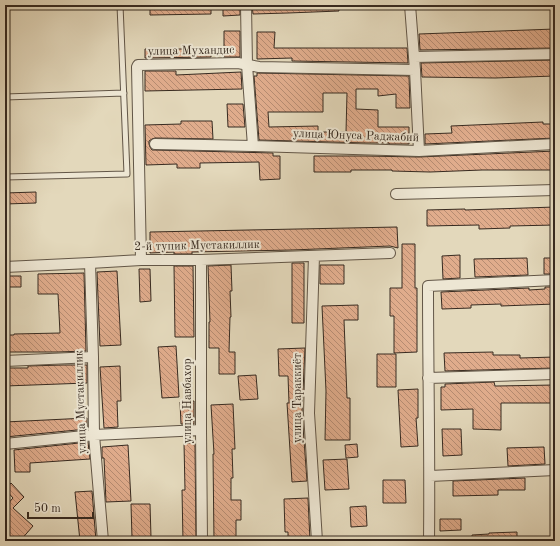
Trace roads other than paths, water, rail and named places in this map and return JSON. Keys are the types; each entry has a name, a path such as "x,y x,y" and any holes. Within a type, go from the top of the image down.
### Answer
{"street":[{"path":"246,5 247,65 253,146"},
{"path":"410,5 419,151"},
{"path":"414,57 555,54"},
{"name":"улица Мухандис","path":"141,260 138,64 238,63 259,68 415,70"},
{"name":"улица Юнуса Раджабий","path":"156,144 419,151 555,144"},
{"path":"396,194 555,190"},
{"name":"2-й тупик Мустакиллик","path":"5,266 141,260 201,260 390,254"},
{"name":"улица Тараккиёт","path":"314,256 309,413 317,541"},
{"name":"улица Навбахор","path":"201,260 202,541"},
{"name":"улица Мустакиллик","path":"90,263 94,435 103,541"},
{"path":"429,541 430,476 428,286 555,280"},
{"path":"5,361 93,357"},
{"path":"428,378 555,374"},
{"path":"5,444 94,435 201,430"},
{"path":"430,476 555,470"}],"lane":[{"path":"5,178 127,174 120,5"},
{"path":"5,97 124,93"}]}
